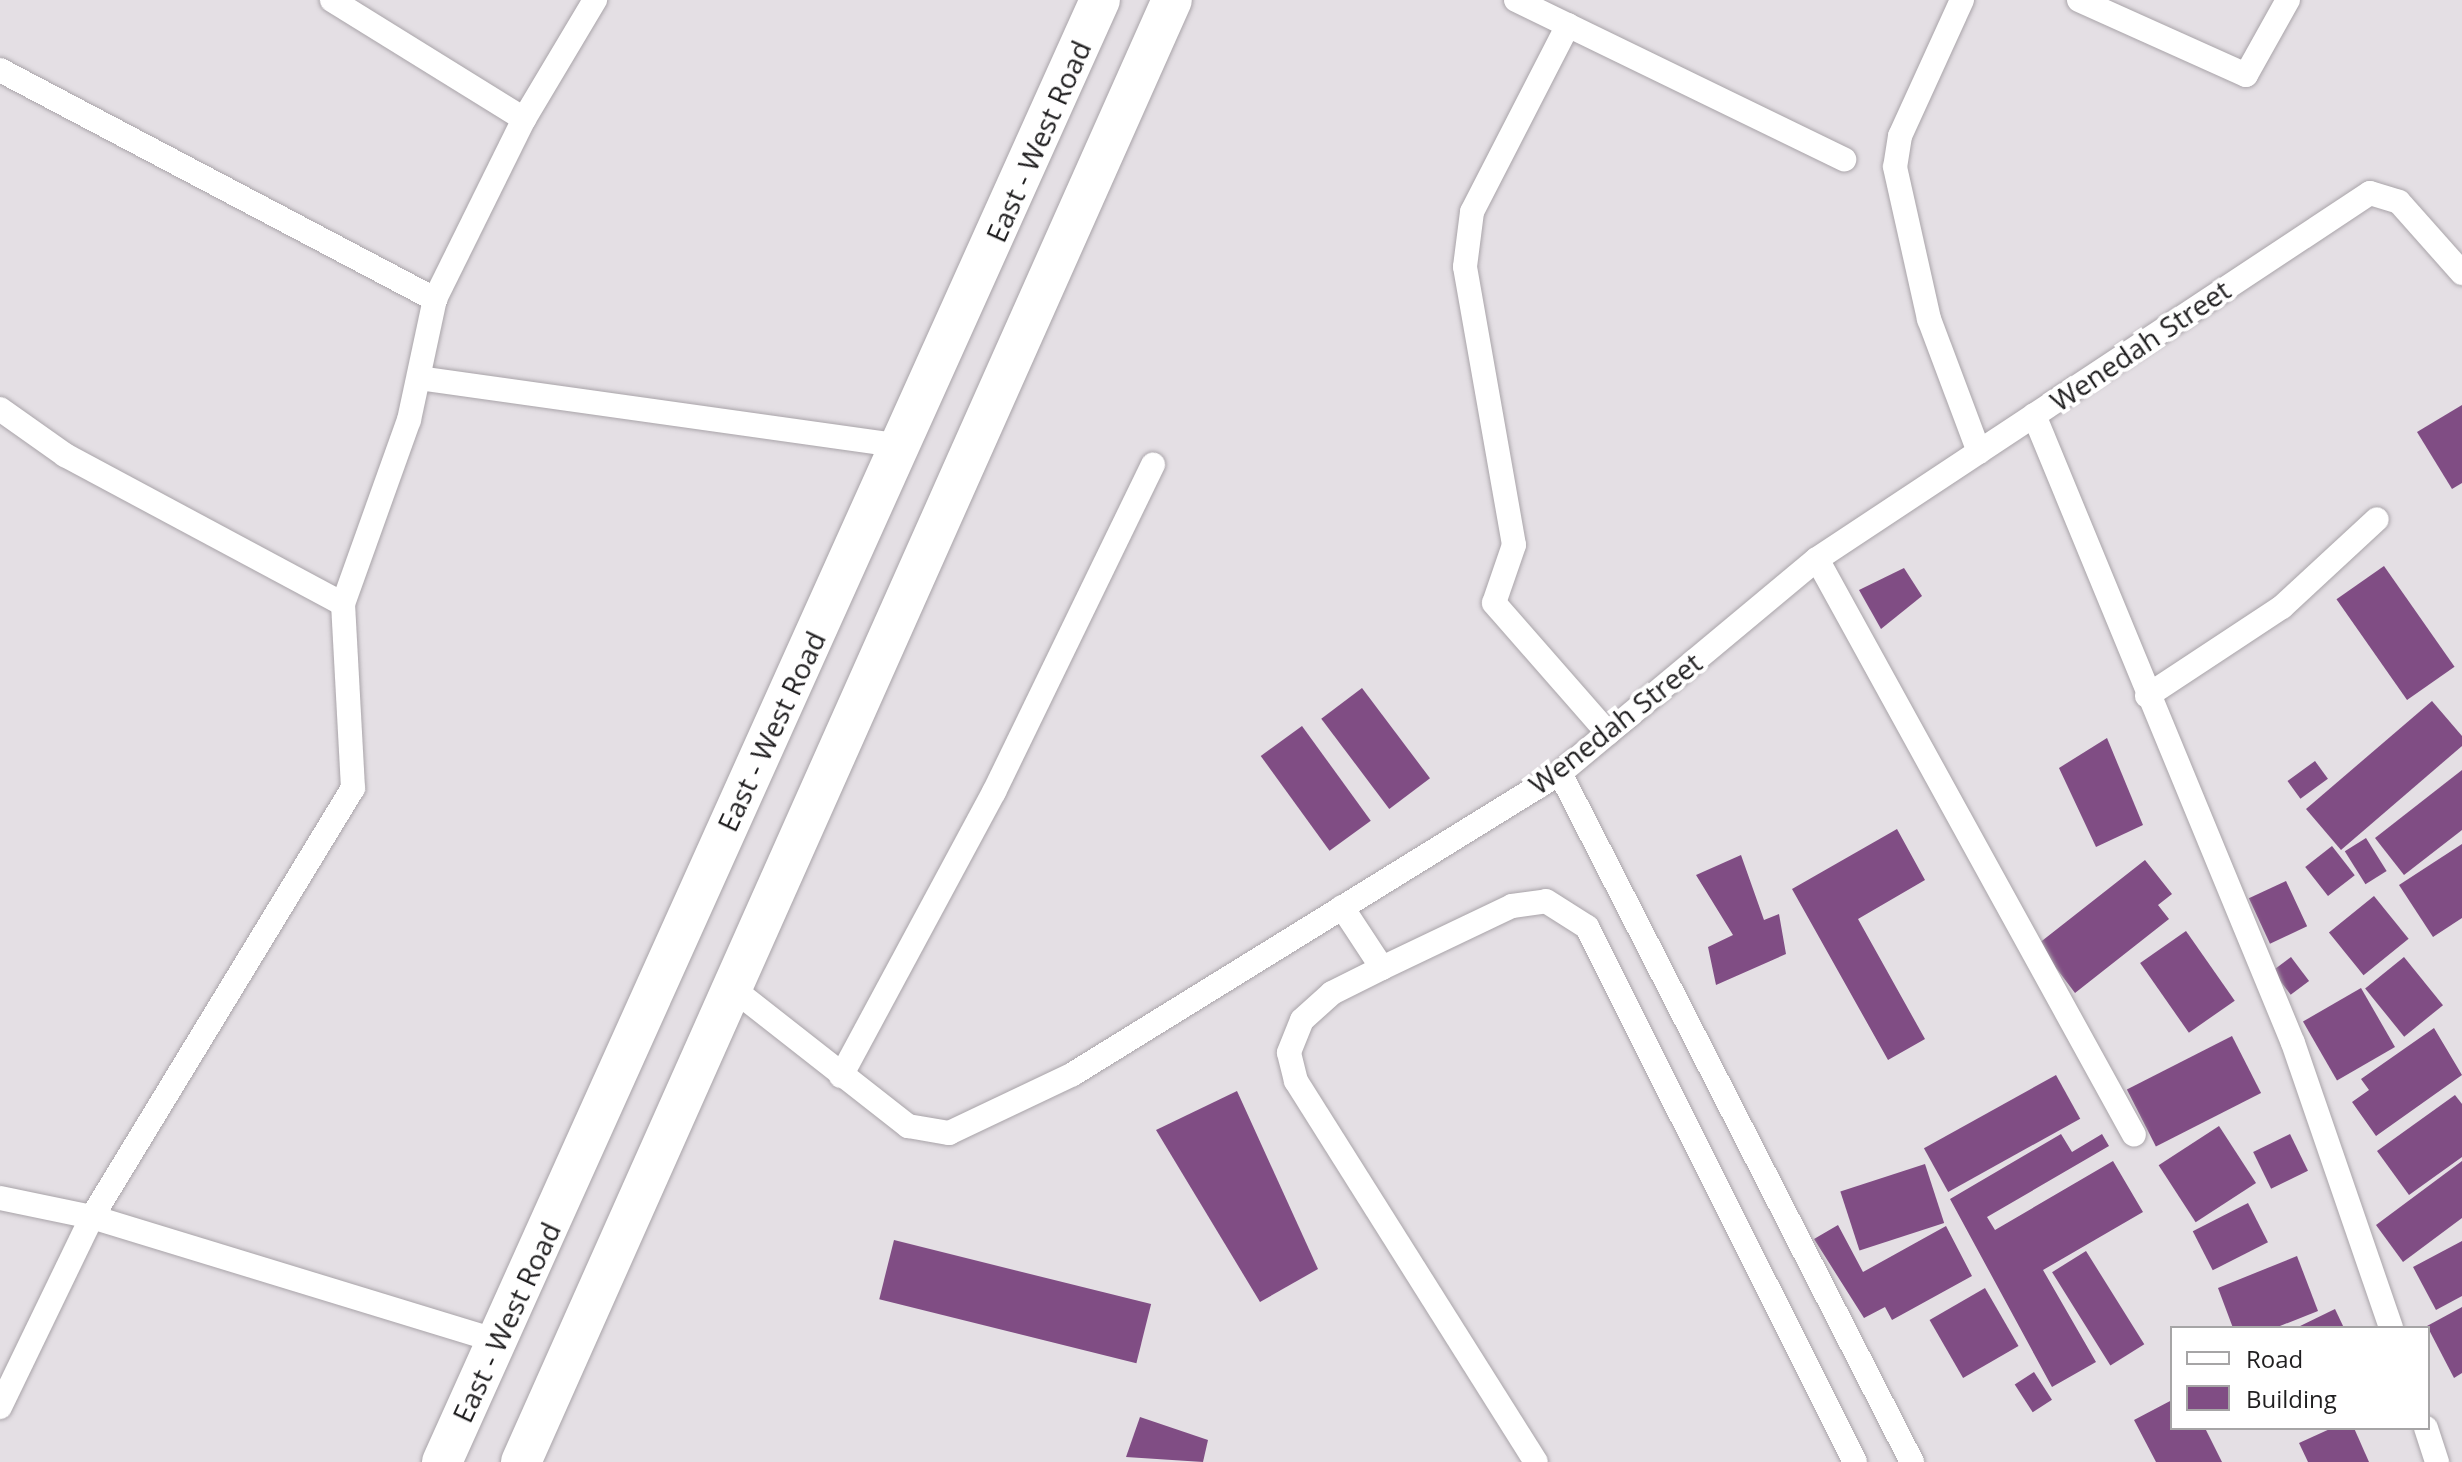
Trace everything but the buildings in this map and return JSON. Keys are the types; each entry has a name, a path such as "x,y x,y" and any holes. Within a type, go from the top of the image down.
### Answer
{"main road":[{"name":"East - West Road","path":"442,1462 902,446 1100,0"},
{"path":"521,1462 1172,0"}],"street":[{"path":"332,0 524,119"},
{"path":"0,1407 92,1217 353,788 343,604 419,378 435,299 524,119 595,0"},
{"path":"1516,0 1844,159"},
{"path":"1962,0 1900,136 1895,167 1929,319 1979,452"},
{"path":"2079,0 2246,75 2288,0"},
{"path":"1568,25 1477,200 1464,237 1465,267 1514,545 1494,603 1608,733"},
{"path":"0,70 435,299"},
{"name":"Wenedah Street","path":"732,988 908,1126 949,1133 1073,1074 1560,773 1817,559 2370,193 2399,202 2462,273"},
{"path":"419,378 902,446"},
{"path":"0,409 34,438 343,604"},
{"path":"2034,415 2147,696 2293,1043 2390,1326"},
{"path":"841,1076 994,792 1153,465"},
{"path":"2147,696 2282,607 2377,519"},
{"path":"1817,559 2134,1135"},
{"path":"1560,773 1912,1462"},
{"path":"1536,1462 1296,1081 1289,1053 1302,1020 1332,993 1512,906 1546,901 1587,927 1855,1462"},
{"path":"1342,907 1382,968"},
{"path":"0,1198 92,1217 497,1341"},
{"path":"2427,1430 2437,1462"}]}
